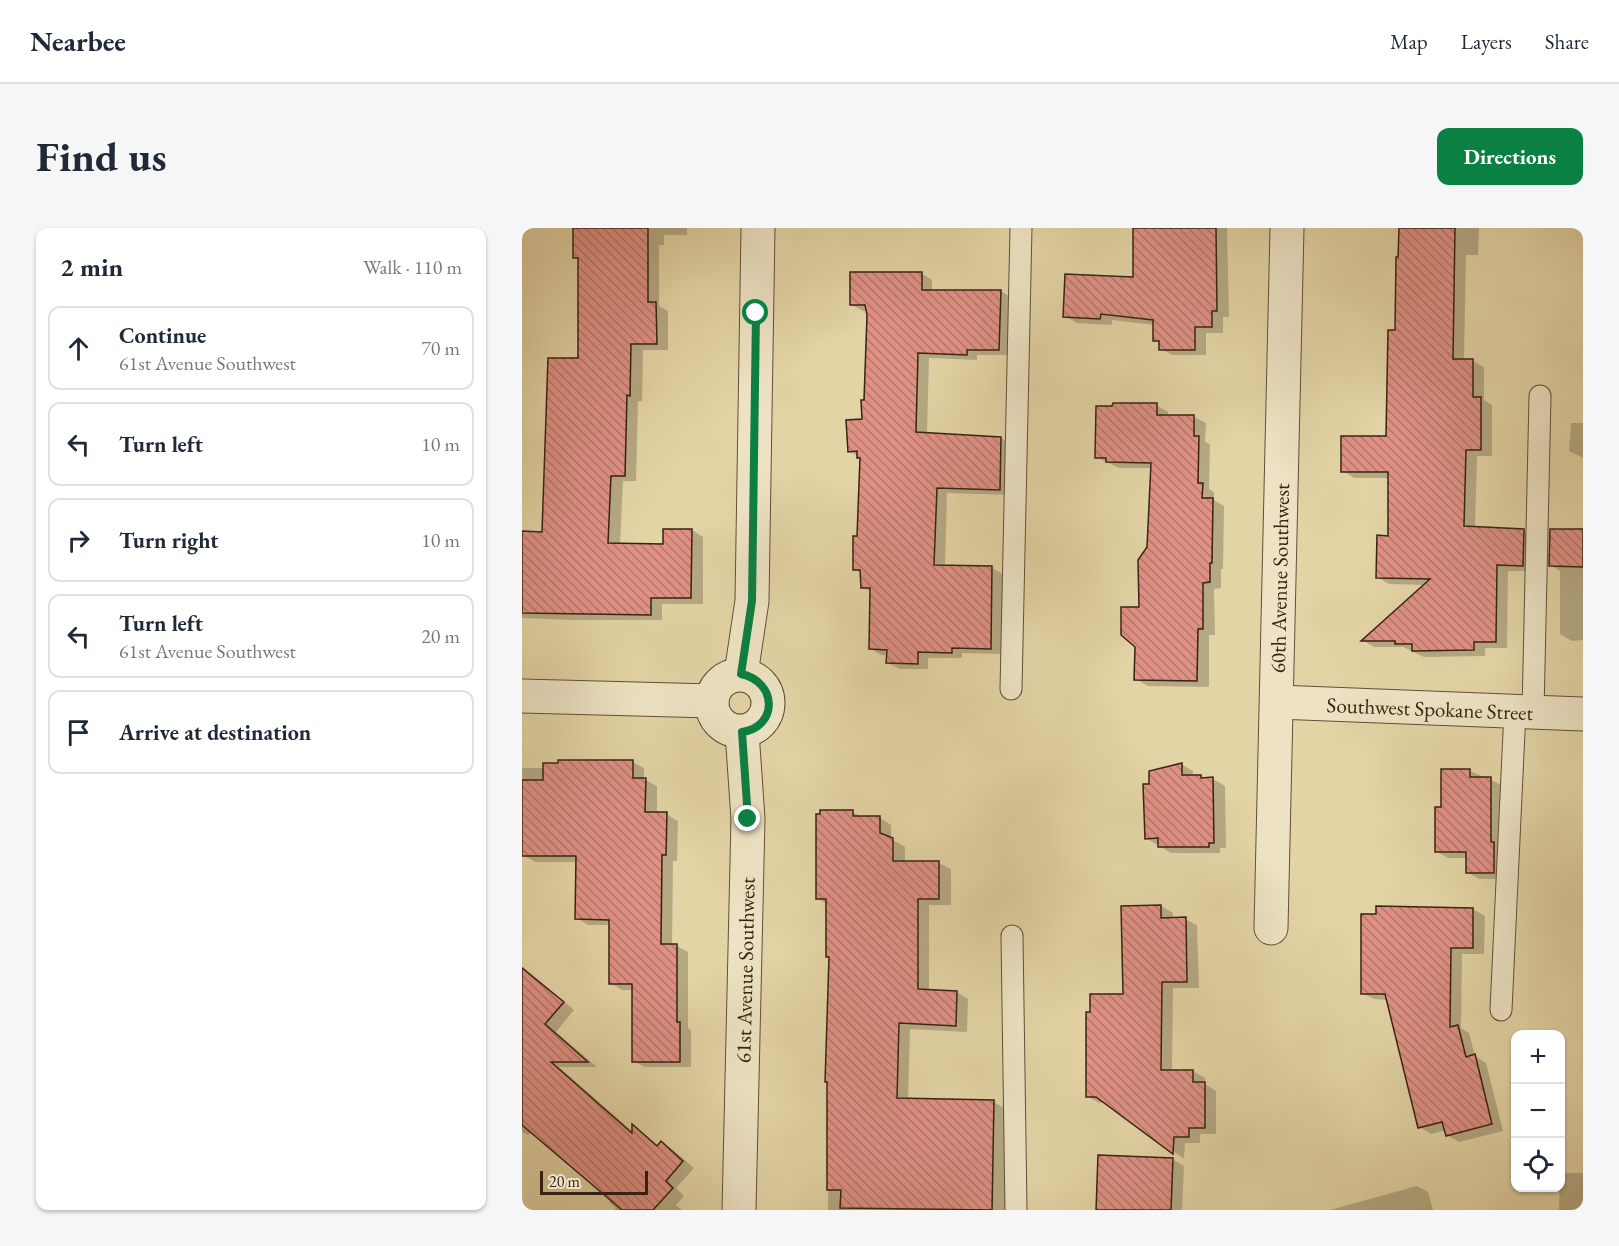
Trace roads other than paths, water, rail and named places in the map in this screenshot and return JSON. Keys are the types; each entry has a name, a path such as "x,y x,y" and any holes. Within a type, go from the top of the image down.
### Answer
{"street":[{"path":"741,674 752,601 758,228"},
{"name":"60th Avenue Southwest","path":"1271,928 1287,228"},
{"path":"741,674 758,680 768,695 767,713 762,721 756,727 742,732 727,729 719,723 714,714 712,701 716,686 732,675 741,674"},
{"path":"522,696 712,701"},
{"name":"Southwest Spokane Street","path":"1277,702 1583,714"},
{"name":"61st Avenue Southwest","path":"739,1210 748,819 742,732"}],"lane":[{"path":"1011,688 1021,228"},
{"path":"1501,1010 1524,712 1540,396"},
{"path":"1012,936 1016,1210"}]}
